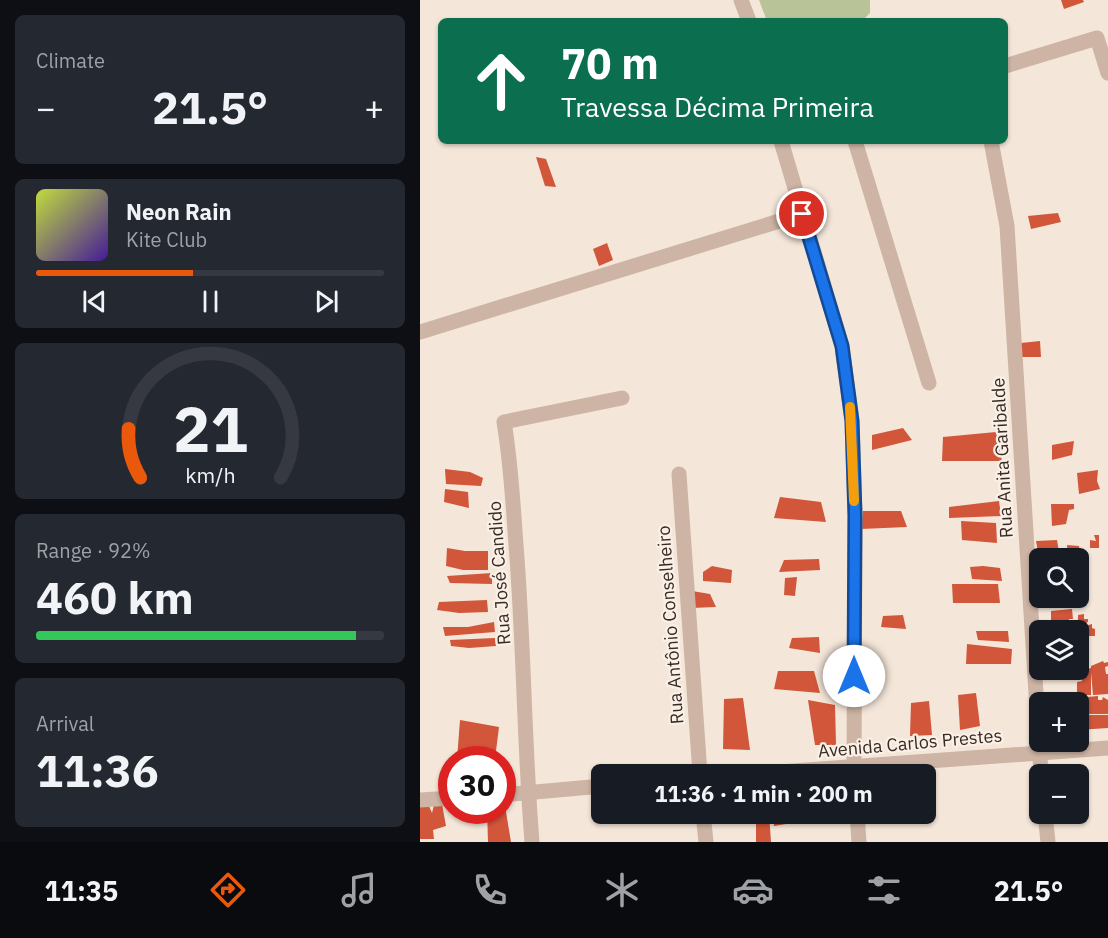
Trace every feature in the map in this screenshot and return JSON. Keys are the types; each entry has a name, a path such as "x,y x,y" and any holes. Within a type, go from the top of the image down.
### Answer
{"street":[{"path":"741,0 747,18"},
{"path":"1008,65 1097,38 1108,73"},
{"path":"782,144 842,346 852,421 855,515 853,764"},
{"path":"856,144 929,382"},
{"name":"Rua Anita Garibalde","path":"993,144 1007,226 1035,692"},
{"path":"420,332 802,214"},
{"name":"Rua José Candido","path":"532,842 528,793 523,637 512,486 504,422 622,398"},
{"name":"Rua Antônio Conselheiro","path":"679,474 699,764"},
{"name":"Avenida Carlos Prestes","path":"1089,749 1108,748"},
{"name":"Rua Anita Garibalde","path":"1039,752 1040,764"},
{"name":"Avenida Carlos Prestes","path":"922,764 1039,752"},
{"path":"516,794 591,787"},
{"path":"420,800 438,799"},
{"path":"704,824 706,842"},
{"path":"858,824 860,842"},
{"path":"1046,824 1048,842"}],"green space":[{"path":"759,0 870,0 870,13 865,18 766,18"}],"building":[{"path":"1061,0 1083,0 1084,2 1064,9"},
{"path":"536,157 546,159 556,187 545,186"},
{"path":"1058,213 1061,222 1031,229 1028,216"},
{"path":"607,243 613,260 599,266 593,249"},
{"path":"1040,341 1041,357 1020,357 1021,343"},
{"path":"903,428 912,440 872,450 872,435"},
{"path":"996,432 1002,461 942,461 943,437"},
{"path":"1074,441 1072,455 1052,460 1052,445"},
{"path":"445,469 470,472 483,478 481,486 446,484"},
{"path":"1098,470 1097,481 1100,489 1079,494 1077,473"},
{"path":"445,489 468,492 469,508 444,502"},
{"path":"780,497 821,502 826,522 774,518"},
{"path":"999,501 1001,516 949,518 949,507"},
{"path":"1051,504 1074,504 1074,509 1069,510 1066,524 1052,526"},
{"path":"863,511 901,511 907,527 861,529"},
{"path":"961,521 996,523 997,543 962,540"},
{"path":"1094,535 1099,535 1099,548 1090,548 1090,540 1096,541"},
{"path":"1057,540 1058,548 1037,548 1036,541"},
{"path":"1067,545 1079,546 1079,548 1067,548"},
{"path":"447,548 488,551 488,570 463,570 446,566"},
{"path":"819,559 820,570 779,572 784,560"},
{"path":"712,566 732,570 731,583 703,581 703,572"},
{"path":"970,567 1000,568 1002,581 972,579"},
{"path":"492,573 492,584 450,583 447,576"},
{"path":"797,577 795,596 784,595 785,578"},
{"path":"952,584 998,584 1000,603 953,603"},
{"path":"692,591 710,594 716,607 691,608"},
{"path":"487,600 488,612 459,613 437,610 439,602"},
{"path":"1072,609 1073,619 1051,620 1051,611"},
{"path":"1084,614 1084,619 1088,620 1078,620 1078,615"},
{"path":"903,615 906,629 881,627 883,616"},
{"path":"494,622 495,632 445,636 443,627 468,627"},
{"path":"1092,624 1092,628 1095,629 1095,636 1089,636 1089,625"},
{"path":"976,631 1008,631 1009,642 978,640"},
{"path":"819,637 820,653 789,648 792,638"},
{"path":"495,638 496,646 469,648 451,646 450,640"},
{"path":"967,644 1012,649 1011,664 966,664"},
{"path":"1103,661 1108,662 1108,666 1105,667 1106,674 1108,674 1108,694 1093,695 1091,672 1091,695 1089,692 1077,692 1077,682 1089,680 1091,666"},
{"path":"778,671 814,671 820,693 774,689"},
{"path":"976,693 980,726 960,730 958,695"},
{"path":"1098,696 1098,700 1102,700 1103,697 1108,700 1108,714 1089,714 1089,697"},
{"path":"743,698 750,750 723,749 724,699"},
{"path":"808,700 835,705 836,745 815,745"},
{"path":"929,701 932,735 910,736 911,703"},
{"path":"1089,715 1108,715 1108,728 1089,729"},
{"path":"460,720 499,727 497,746 458,746"},
{"path":"438,804 438,824 446,824 446,826 433,830 434,839 420,839 420,807 429,806 432,813 434,805"},
{"path":"487,824 508,824 511,842 488,842"},
{"path":"756,824 770,824 771,842 756,842"}],"slow traffic":[{"path":"850,407 854,501"}],"route":[{"path":"802,214 842,346 852,421 855,515 854,676"}]}
